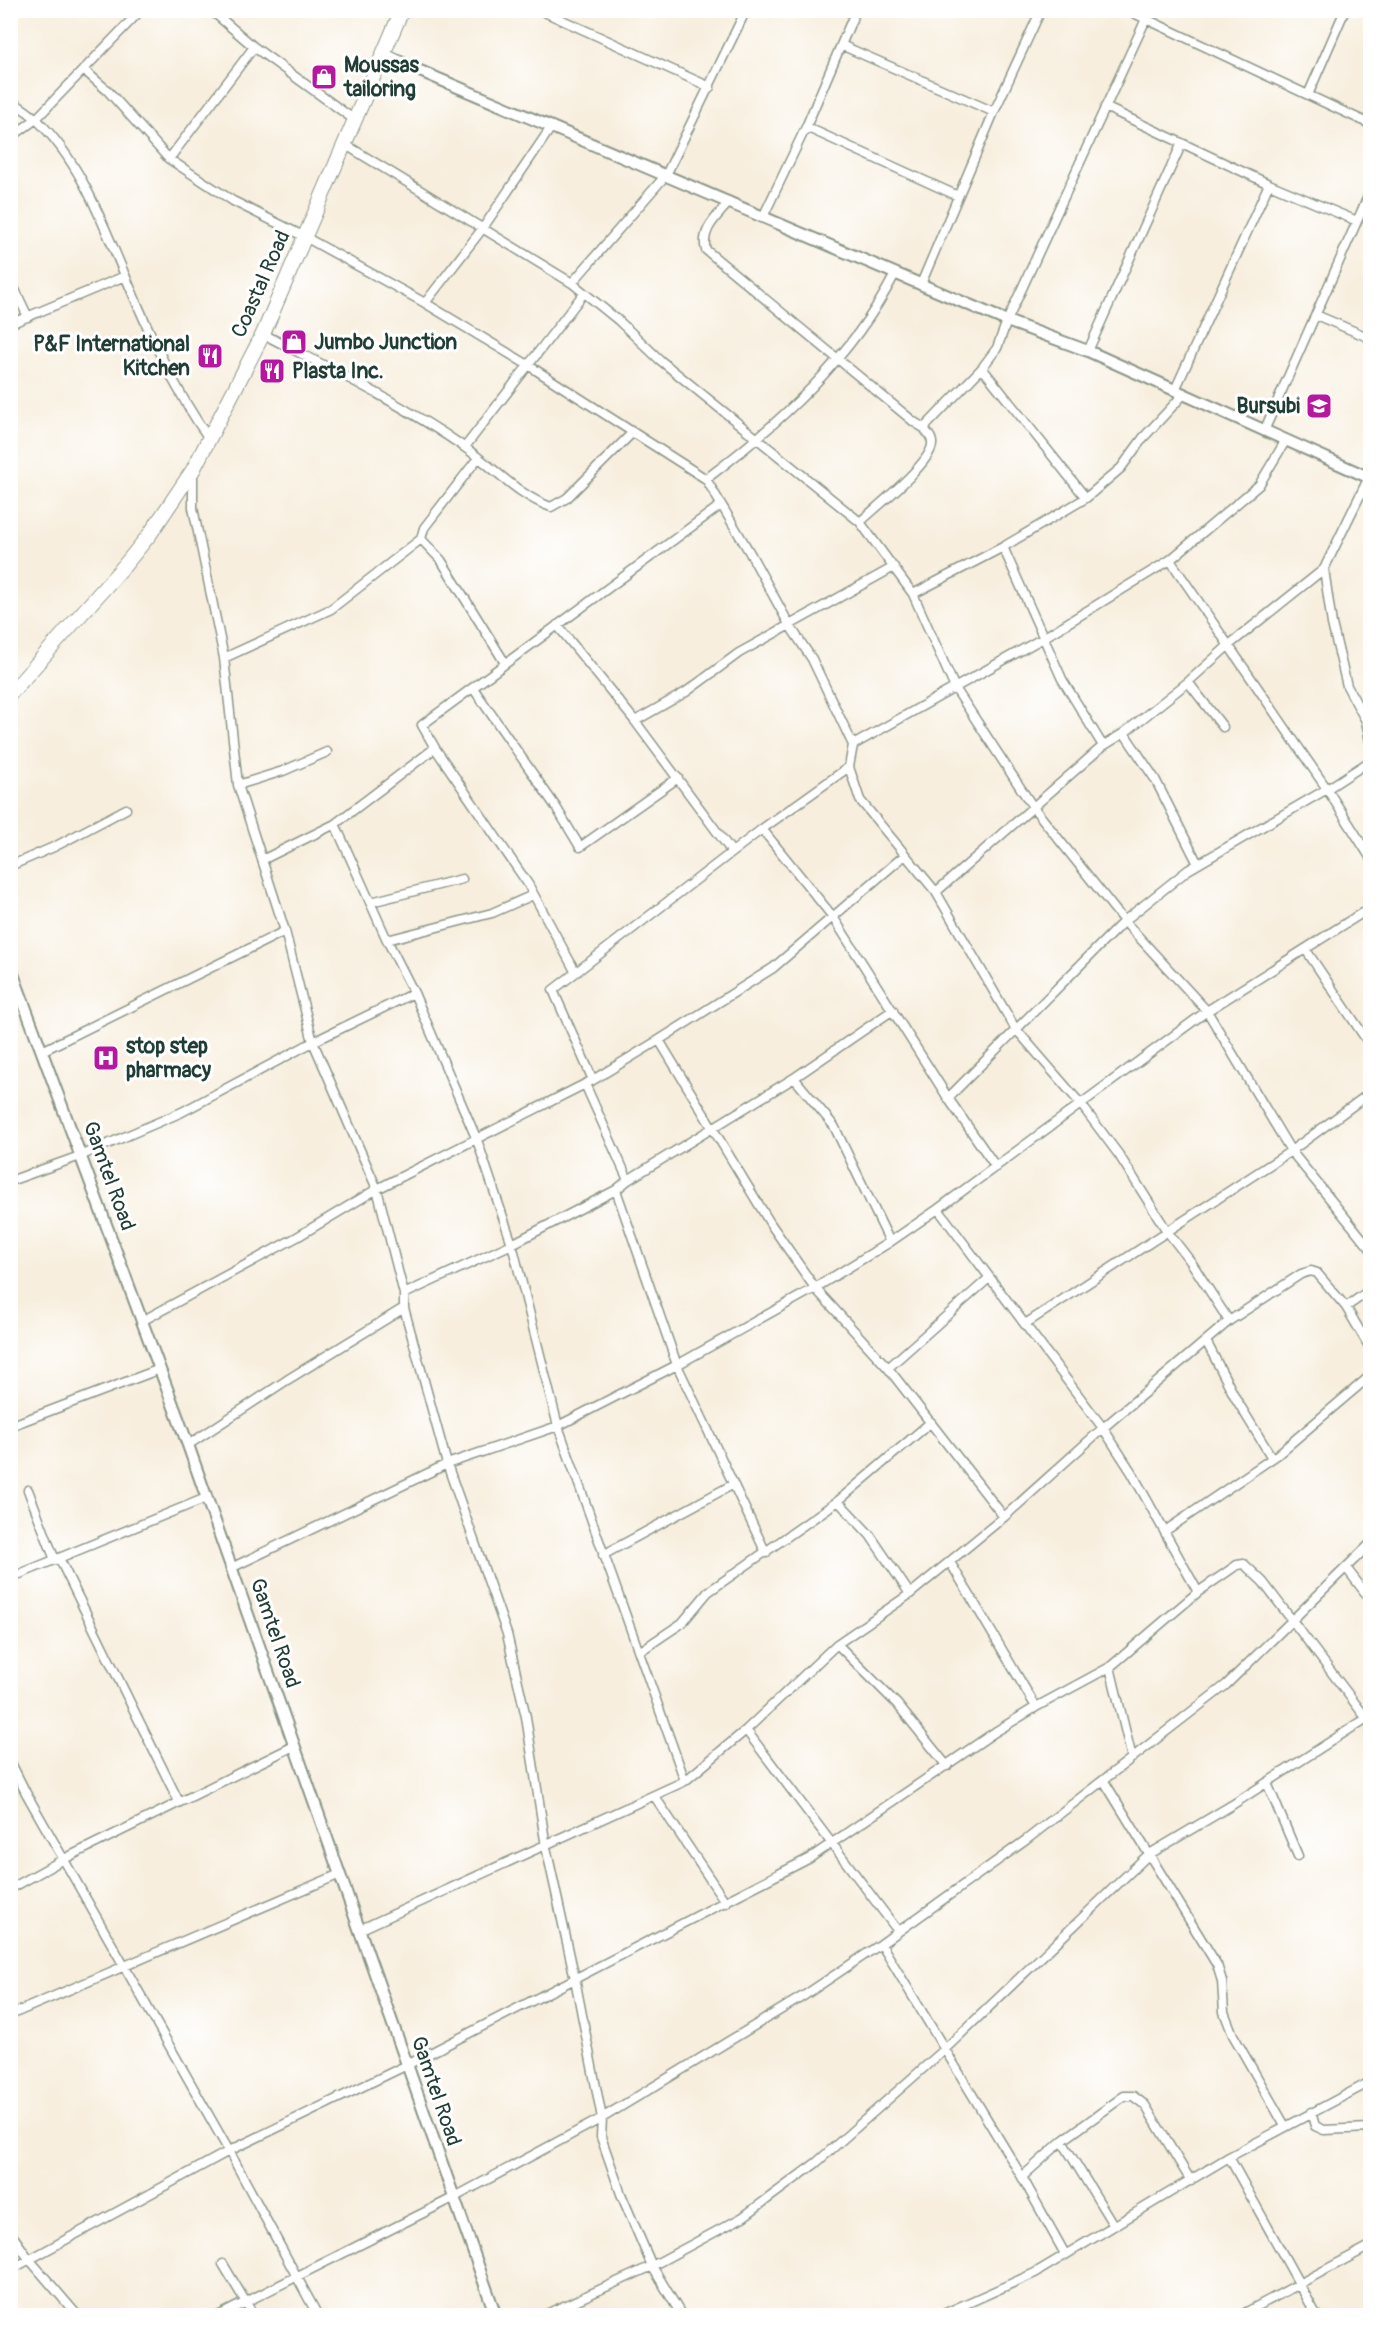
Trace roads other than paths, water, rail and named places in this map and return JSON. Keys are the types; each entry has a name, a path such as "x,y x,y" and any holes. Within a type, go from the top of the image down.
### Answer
{"main road":[{"name":"Coastal Road","path":"10,694 124,566 150,534 194,470 263,334 402,10"}],"street":[{"path":"10,138 36,118 141,10"},
{"path":"211,10 254,47 356,121"},
{"path":"540,10 710,87"},
{"path":"572,283 666,175 746,10"},
{"path":"763,217 806,127 856,10"},
{"path":"921,284 994,112 1041,10"},
{"path":"1127,10 1371,124"},
{"path":"1308,94 1344,11"},
{"path":"924,428 982,368 997,348 1007,321 1146,19"},
{"path":"842,45 994,112"},
{"path":"169,159 254,47"},
{"path":"383,53 413,68 1007,321 1088,351 1370,477 1324,569 1229,645 1188,682 1124,733 1103,746 936,892"},
{"path":"84,70 108,91 169,159 233,201 305,237 425,303 528,365 706,479 790,626 812,659 853,745 849,767 860,800 936,892 1015,1028 1080,1103 1119,1155 1167,1231 1191,1262 1229,1321"},
{"path":"10,100 36,118 64,153 93,199 167,368 193,417 210,440"},
{"path":"1105,107 1269,184 1357,221"},
{"path":"425,303 483,228 552,126"},
{"path":"806,127 958,195"},
{"path":"1088,351 1182,143"},
{"path":"346,145 572,283 619,321 660,360 860,522 913,594 955,688 1033,807 1124,921 1207,1011 1291,1151 1371,1248"},
{"path":"913,594 1003,547 1086,498 1121,468 1179,393 1269,184"},
{"path":"1264,431 1371,192"},
{"path":"729,202 706,231 703,241 706,250 801,330 924,428 931,439 929,452 906,481 860,522"},
{"path":"706,479 760,439 840,360 896,274"},
{"path":"10,324 125,276"},
{"path":"10,279 28,317"},
{"path":"465,447 584,293"},
{"path":"1316,315 1371,338"},
{"path":"263,334 348,378 465,447 536,502 551,507 567,498 632,433"},
{"path":"982,368 1086,498"},
{"path":"853,745 1042,638 1170,560 1259,485 1286,440"},
{"path":"224,658 331,609 421,539 424,528 478,458"},
{"path":"194,470 193,508 224,658 238,785 285,931 313,1042 377,1189 404,1294 404,1308 447,1464 507,1634 526,1717 546,1847 575,1978 602,2118 601,2138 621,2194 652,2266 682,2316"},
{"path":"575,971 528,884 435,748 422,725 721,505"},
{"path":"421,539 441,560 505,663"},
{"path":"1003,547 1062,679 1103,746"},
{"path":"1170,560 1371,857"},
{"path":"635,721 686,692 740,653 894,567"},
{"path":"1324,569 1332,624 1347,686 1366,721 1371,741"},
{"path":"556,625 635,721 732,852"},
{"path":"1188,682 1222,727"},
{"path":"473,688 556,807 580,847 678,778"},
{"path":"1366,721 1371,712"},
{"path":"1124,733 1155,779 1198,864"},
{"path":"262,860 335,824 435,748"},
{"path":"238,785 283,771 327,752"},
{"path":"948,1098 1015,1028 1124,921 1188,870 1371,761"},
{"path":"628,1180 553,990 762,829 849,767"},
{"path":"10,866 56,846 126,810"},
{"path":"335,824 387,940 414,993 477,1140 512,1244 558,1426 685,1781"},
{"path":"762,829 832,917 948,1098 996,1167"},
{"path":"142,1321 297,1237 377,1189 589,1082 660,1040 773,968 905,855"},
{"path":"371,902 462,879"},
{"path":"387,940 492,913 533,896"},
{"path":"231,1568 447,1464 558,1426 677,1365 815,1288 890,1242 938,1209 1207,1011 1371,908"},
{"path":"42,1051 285,931"},
{"path":"1306,950 1371,1045"},
{"name":"Gamtel Road","path":"10,966 188,1445 496,2316"},
{"path":"10,1180 80,1156 182,1112 313,1042 414,993"},
{"path":"404,1294 512,1244 616,1190 628,1180 794,1078 893,1010"},
{"path":"660,1040 770,1223 815,1288 888,1368 1004,1517"},
{"path":"794,1078 834,1126 890,1242"},
{"path":"1025,1324 1291,1151 1371,1093"},
{"path":"616,1190 677,1365 766,1553"},
{"path":"938,1209 1103,1428 1132,1473 1198,1592"},
{"path":"359,1930 546,1847 685,1781 746,1730 837,1644 910,1594 950,1562 1229,1321 1301,1274 1311,1270 1317,1274 1346,1307 1371,1348"},
{"path":"888,1368 989,1278"},
{"path":"1346,1307 1371,1290"},
{"path":"188,1445 287,1380 404,1308"},
{"path":"1206,1341 1236,1399 1272,1458"},
{"path":"10,1426 160,1369"},
{"path":"1166,1532 1272,1458 1371,1376"},
{"path":"639,1652 682,1623 708,1592 838,1501 931,1422"},
{"path":"603,1555 732,1485"},
{"path":"28,1490 57,1559 179,1802"},
{"path":"10,1578 206,1498"},
{"path":"838,1501 870,1535 910,1594"},
{"path":"218,2316 453,2198 602,2118 805,1995 881,1944 1026,1840 1226,1685 1371,1544"},
{"path":"950,1562 1036,1707"},
{"path":"10,2270 229,2151 407,2066 810,1858 994,1732 1110,1667 1198,1592 1237,1565 1244,1564 1263,1582 1369,1720 1148,1855 945,2049 807,2170 724,2228 652,2266 542,2316"},
{"path":"1347,1569 1371,1599"},
{"path":"837,1644 897,1704 947,1766"},
{"path":"1110,1667 1132,1758"},
{"path":"746,1730 898,1931"},
{"path":"10,1889 64,1859 294,1746"},
{"path":"10,1761 229,2151 318,2316"},
{"path":"1104,1781 1217,1965 1222,1981 1224,2012 1233,2035 1285,2126"},
{"path":"1267,1783 1299,1856"},
{"path":"655,1797 726,1903"},
{"path":"10,2014 340,1874"},
{"path":"881,1944 1022,2177 1065,2254"},
{"path":"939,2316 1035,2273 1229,2157 1371,2082"},
{"path":"1022,2177 1062,2141 1124,2096 1133,2096 1145,2105 1191,2181"},
{"path":"1311,2112 1315,2126 1324,2130 1371,2128"},
{"path":"1062,2141 1114,2226"},
{"path":"1229,2157 1317,2316"},
{"path":"10,2232 78,2316"},
{"path":"1239,2316 1371,2246"},
{"path":"223,2264 254,2316"}],"place":[{"name":"Moussas tailoring","path":"324,77"},
{"name":"Jumbo Junction","path":"294,342"},
{"name":"P&F International Kitchen","path":"210,356"},
{"name":"Plasta Inc.","path":"272,371"},
{"name":"Bursubi","path":"1319,406"},
{"name":"stop step pharmacy","path":"106,1058"}]}
